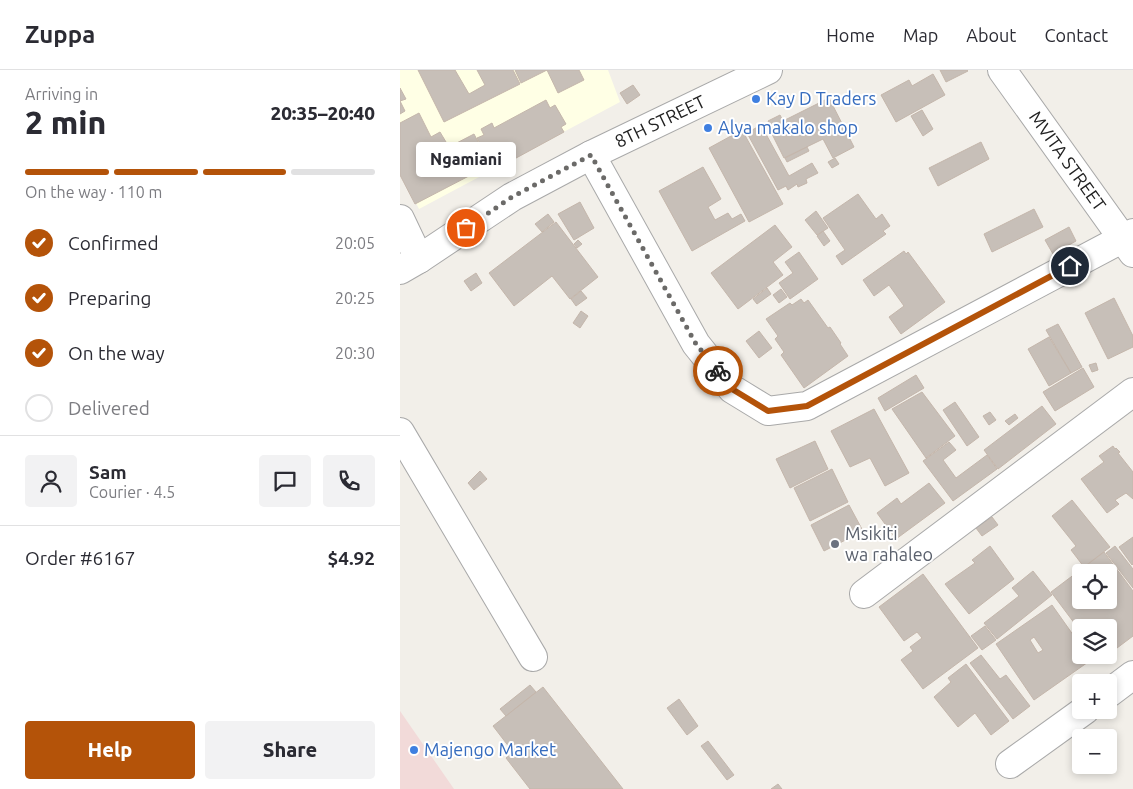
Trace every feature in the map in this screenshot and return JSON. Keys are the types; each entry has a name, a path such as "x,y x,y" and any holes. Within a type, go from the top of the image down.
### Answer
{"street":[{"name":"8TH STREET","path":"410,265 512,197 591,155 768,70"},
{"name":"MVITA STREET","path":"1002,70 1130,241"},
{"path":"591,155 696,344 732,389 768,411 807,406 1130,241"},
{"path":"400,218 410,265"},
{"path":"864,594 1133,392"},
{"path":"400,432 533,657"},
{"path":"1117,687 1133,675"},
{"path":"1010,764 1072,719"}],"shaded area":[{"path":"400,70 608,70 620,102 419,209 400,171"},
{"name":"Majengo Market","path":"400,711 454,789 400,789"}],"building":[{"path":"418,70 455,70 469,94 485,85 477,70 513,70 520,84 444,122"},
{"path":"515,70 547,70 521,83"},
{"path":"547,70 579,70 584,80 558,93"},
{"path":"940,70 967,70 968,71 946,82"},
{"path":"933,74 945,95 896,122 881,95 909,80 912,86"},
{"path":"633,85 640,95 627,104 620,93"},
{"path":"400,88 406,99 400,101"},
{"path":"829,98 854,147 833,158 823,139 784,158 769,128"},
{"path":"546,100 550,108 555,105 566,124 561,127 564,132 494,170 477,138 484,135 481,129 492,123 494,128"},
{"path":"400,101 405,111 400,114"},
{"path":"922,110 933,129 923,136 911,116"},
{"path":"419,113 431,137 440,132 449,147 474,134 490,165 415,204 400,175 400,123"},
{"path":"780,115 783,121 771,126 768,121"},
{"path":"761,125 789,176 812,163 818,173 806,179 807,183 798,187 797,184 788,190 786,186 778,190 747,133"},
{"path":"742,130 783,204 749,222 709,148"},
{"path":"981,142 989,159 938,186 929,168"},
{"path":"807,147 809,151 787,162 785,158"},
{"path":"835,158 839,164 832,168 828,162"},
{"path":"703,167 721,199 708,207 715,220 728,213 732,219 741,214 745,221 692,251 659,191"},
{"path":"858,194 876,219 882,214 890,226 883,231 886,234 842,265 836,256 845,250 823,218"},
{"path":"580,202 594,228 574,240 558,214"},
{"path":"1034,209 1043,227 992,252 984,234"},
{"path":"816,211 828,228 817,235 805,220"},
{"path":"548,214 554,222 542,232 535,224"},
{"path":"556,222 598,277 570,299 552,276 514,306 489,273"},
{"path":"775,225 792,247 773,262 783,275 738,309 711,273"},
{"path":"1069,227 1076,241 1053,254 1045,240"},
{"path":"823,231 830,241 824,246 817,236"},
{"path":"578,240 582,244 577,248 574,244"},
{"path":"904,251 906,254 908,252 945,302 901,334 889,317 904,306 889,285 874,296 863,280"},
{"path":"799,252 818,279 790,299 779,283 793,273 785,262"},
{"path":"476,273 482,283 471,291 464,281"},
{"path":"767,288 771,294 757,304 753,299"},
{"path":"781,289 787,297 779,303 773,295"},
{"path":"581,291 587,298 576,306 571,299"},
{"path":"1114,298 1133,336 1133,347 1108,359 1085,313"},
{"path":"801,299 804,303 808,300 828,328 830,327 848,356 804,388 781,355 784,352 775,339 778,336 766,319 790,303 792,305"},
{"path":"581,311 588,316 580,328 573,323"},
{"path":"1058,324 1082,367 1071,373 1046,330"},
{"path":"759,331 772,348 759,358 746,341"},
{"path":"1049,337 1071,373 1049,386 1028,349"},
{"path":"1096,363 1098,370 1092,372 1089,365"},
{"path":"1083,368 1094,387 1055,411 1043,392"},
{"path":"916,375 924,388 885,411 878,398"},
{"path":"922,392 955,436 926,458 892,409"},
{"path":"955,402 979,437 967,446 943,410"},
{"path":"1042,406 1056,424 998,469 984,450"},
{"path":"874,409 909,473 885,486 870,458 850,467 831,431"},
{"path":"990,412 996,420 989,425 983,416"},
{"path":"1015,414 1018,418 1009,425 1005,421"},
{"path":"815,441 828,469 790,488 776,459"},
{"path":"949,442 956,450 943,460 956,478 987,455 997,469 953,501 923,461"},
{"path":"1113,446 1120,452 1118,453 1133,472 1133,499 1126,493 1115,500 1119,504 1107,513 1081,479 1104,462 1099,456"},
{"path":"832,469 848,502 810,521 794,488"},
{"path":"480,471 487,479 474,490 468,483"},
{"path":"929,483 945,503 896,539 877,513 897,498 901,504"},
{"path":"1072,500 1110,547 1088,564 1082,564 1071,550 1076,546 1052,516"},
{"path":"849,505 863,531 824,551 811,525"},
{"path":"992,517 998,525 982,536 976,528"},
{"path":"1133,537 1133,564 1132,565 1119,547"},
{"path":"990,546 1014,579 969,614 945,584 975,563 972,560"},
{"path":"1115,546 1133,569 1133,588 1117,567 1117,564 1114,564 1106,553"},
{"path":"1104,552 1113,564 1088,564"},
{"path":"1117,569 1133,591 1133,636 1117,648 1117,619 1072,620 1051,592 1072,576 1072,609 1117,609"},
{"path":"1033,571 1052,595 997,639 984,623 1019,596 1012,588"},
{"path":"923,574 978,648 923,689 901,660 913,651 910,647 922,638 917,632 904,641 879,607"},
{"path":"1052,605 1072,633 1072,664 1085,664 1034,700 996,644","holes":["1034,637 1043,650 1038,653 1030,640"]},
{"path":"985,626 996,640 982,650 971,636"},
{"path":"981,655 1000,679 1006,675 1030,706 1013,719 970,663"},
{"path":"966,664 1009,721 991,735 975,713 958,727 934,697 951,682 948,678"},
{"path":"530,685 536,692 506,716 500,709"},
{"path":"543,687 623,789 530,789 506,758 513,752 493,726"},
{"path":"679,699 698,726 687,735 667,708"},
{"path":"708,741 734,775 727,780 701,746"},
{"path":"778,784 782,789 771,789"}],"way so far":[{"path":"466,228 512,197 591,155 696,344 718,371"}],"place":[{"name":"Kay D Traders","path":"756,99"},
{"name":"Alya makalo shop","path":"708,128"},
{"name":"Ngamiani","path":"466,228"},
{"name":"Msikiti wa rahaleo","path":"835,544"},
{"name":"Majengo Market","path":"414,750"}],"route":[{"path":"718,371 732,389 768,411 807,406 1070,266"}]}
